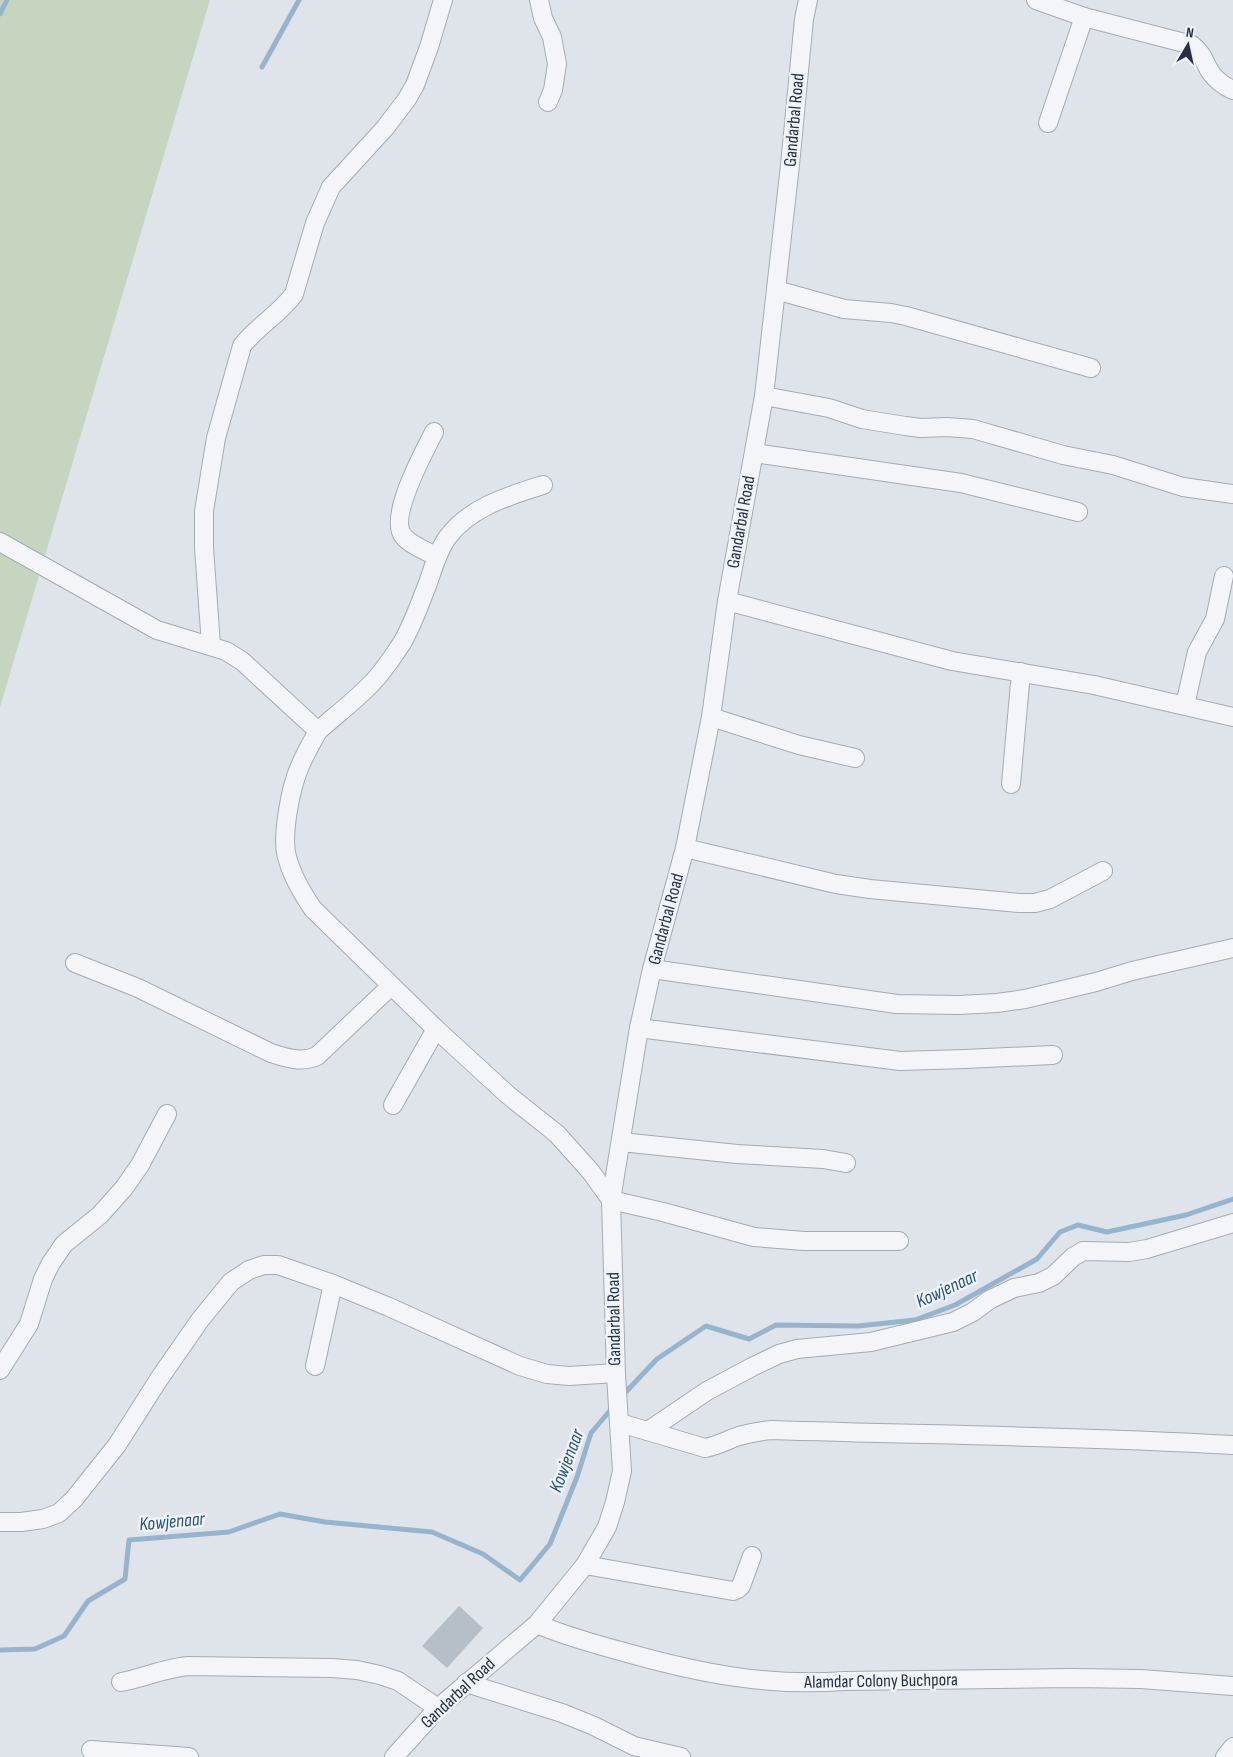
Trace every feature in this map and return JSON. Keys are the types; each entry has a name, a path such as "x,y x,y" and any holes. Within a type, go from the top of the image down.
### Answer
{"street":[{"path":"211,645 204,548 204,511 216,438 242,346 251,335 289,302 294,294 315,223 332,187 385,128 415,85 443,0"},
{"path":"539,0 543,18 552,36 557,64 553,90 548,102"},
{"name":"Gandarbal Road","path":"394,1757 438,1708 466,1682 536,1624 585,1565 607,1527 615,1502 622,1471 616,1374 611,1200 639,1028 652,969 685,848 711,717 727,600 764,396 804,19 808,0"},
{"path":"1036,0 1084,17 1192,45 1204,58 1212,74 1220,82 1233,90"},
{"path":"1048,123 1084,17"},
{"path":"776,290 844,309 906,316 1091,368"},
{"path":"764,396 829,408 862,419 905,426 921,428 973,428 1063,455 1114,464 1183,487 1233,494"},
{"path":"434,432 414,473 402,504 398,523 403,537 438,557"},
{"path":"754,452 961,483 1078,512"},
{"path":"543,485 500,499 454,529 447,538 438,557 418,609 403,641 373,682 318,731 300,766 294,786 285,836 286,856 300,891 313,909 436,1030 508,1095 557,1134 591,1172 611,1200 754,1237 804,1241 899,1241"},
{"path":"0,542 157,630 226,651 242,661 318,731"},
{"path":"1185,705 1197,652 1215,619 1224,576"},
{"path":"727,600 952,660 1094,685 1233,717"},
{"path":"1011,784 1021,672"},
{"path":"711,717 799,745 855,758"},
{"path":"685,848 836,884 1019,903 1035,903 1050,899 1103,871"},
{"path":"652,969 896,1004 959,1005 1025,999 1096,982 1132,971 1233,948"},
{"path":"75,963 138,988 271,1053 294,1059 307,1059 317,1056 390,986"},
{"path":"639,1028 900,1061 965,1060 1053,1054"},
{"path":"393,1105 436,1030"},
{"path":"0,1370 28,1324 43,1279 51,1263 64,1244 100,1215 124,1188 140,1166 167,1114"},
{"path":"621,1142 737,1154 823,1159 846,1163"},
{"path":"648,1431 707,1391 778,1354 796,1349 871,1342 946,1324 973,1312 989,1300 1014,1288 1038,1283 1053,1276 1073,1257 1084,1251 1129,1252 1148,1249 1233,1223"},
{"path":"0,1522 43,1519 59,1513 74,1499 117,1445 159,1379 200,1320 232,1282 250,1270 264,1265 278,1265 333,1284 520,1366 547,1374 569,1376 616,1374"},
{"path":"316,1366 333,1284"},
{"path":"620,1423 705,1448 739,1436 772,1430 946,1436 1118,1438 1233,1445"},
{"path":"585,1565 733,1591 741,1586 752,1556"},
{"name":"Alamdar Colony Buchpora","path":"536,1624 562,1635 657,1662 735,1678 783,1683 1072,1678 1141,1679 1233,1686"},
{"path":"121,1682 188,1666 332,1668 380,1675 398,1681 438,1708"},
{"path":"466,1682 562,1713 594,1726 634,1746 681,1757"},
{"path":"1225,1757 1233,1747"},
{"path":"91,1750 189,1757"}],"green space":[{"path":"0,0 210,0 0,707"}],"building":[{"path":"459,1606 483,1628 447,1668 422,1646"}],"waterway":[{"path":"0,14 7,0"},
{"path":"262,67 299,0"},
{"name":"Kowjenaar","path":"622,1396 657,1359 706,1326 749,1339 776,1325 858,1326 915,1320 955,1305 1037,1259 1060,1232 1078,1225 1107,1232 1186,1215 1233,1199"},
{"name":"Kowjenaar","path":"0,1650 35,1649 64,1636 88,1601 125,1579 129,1540 229,1532 280,1514 325,1522 432,1532 483,1554 520,1580 550,1544 577,1477 591,1433 613,1407"}]}
